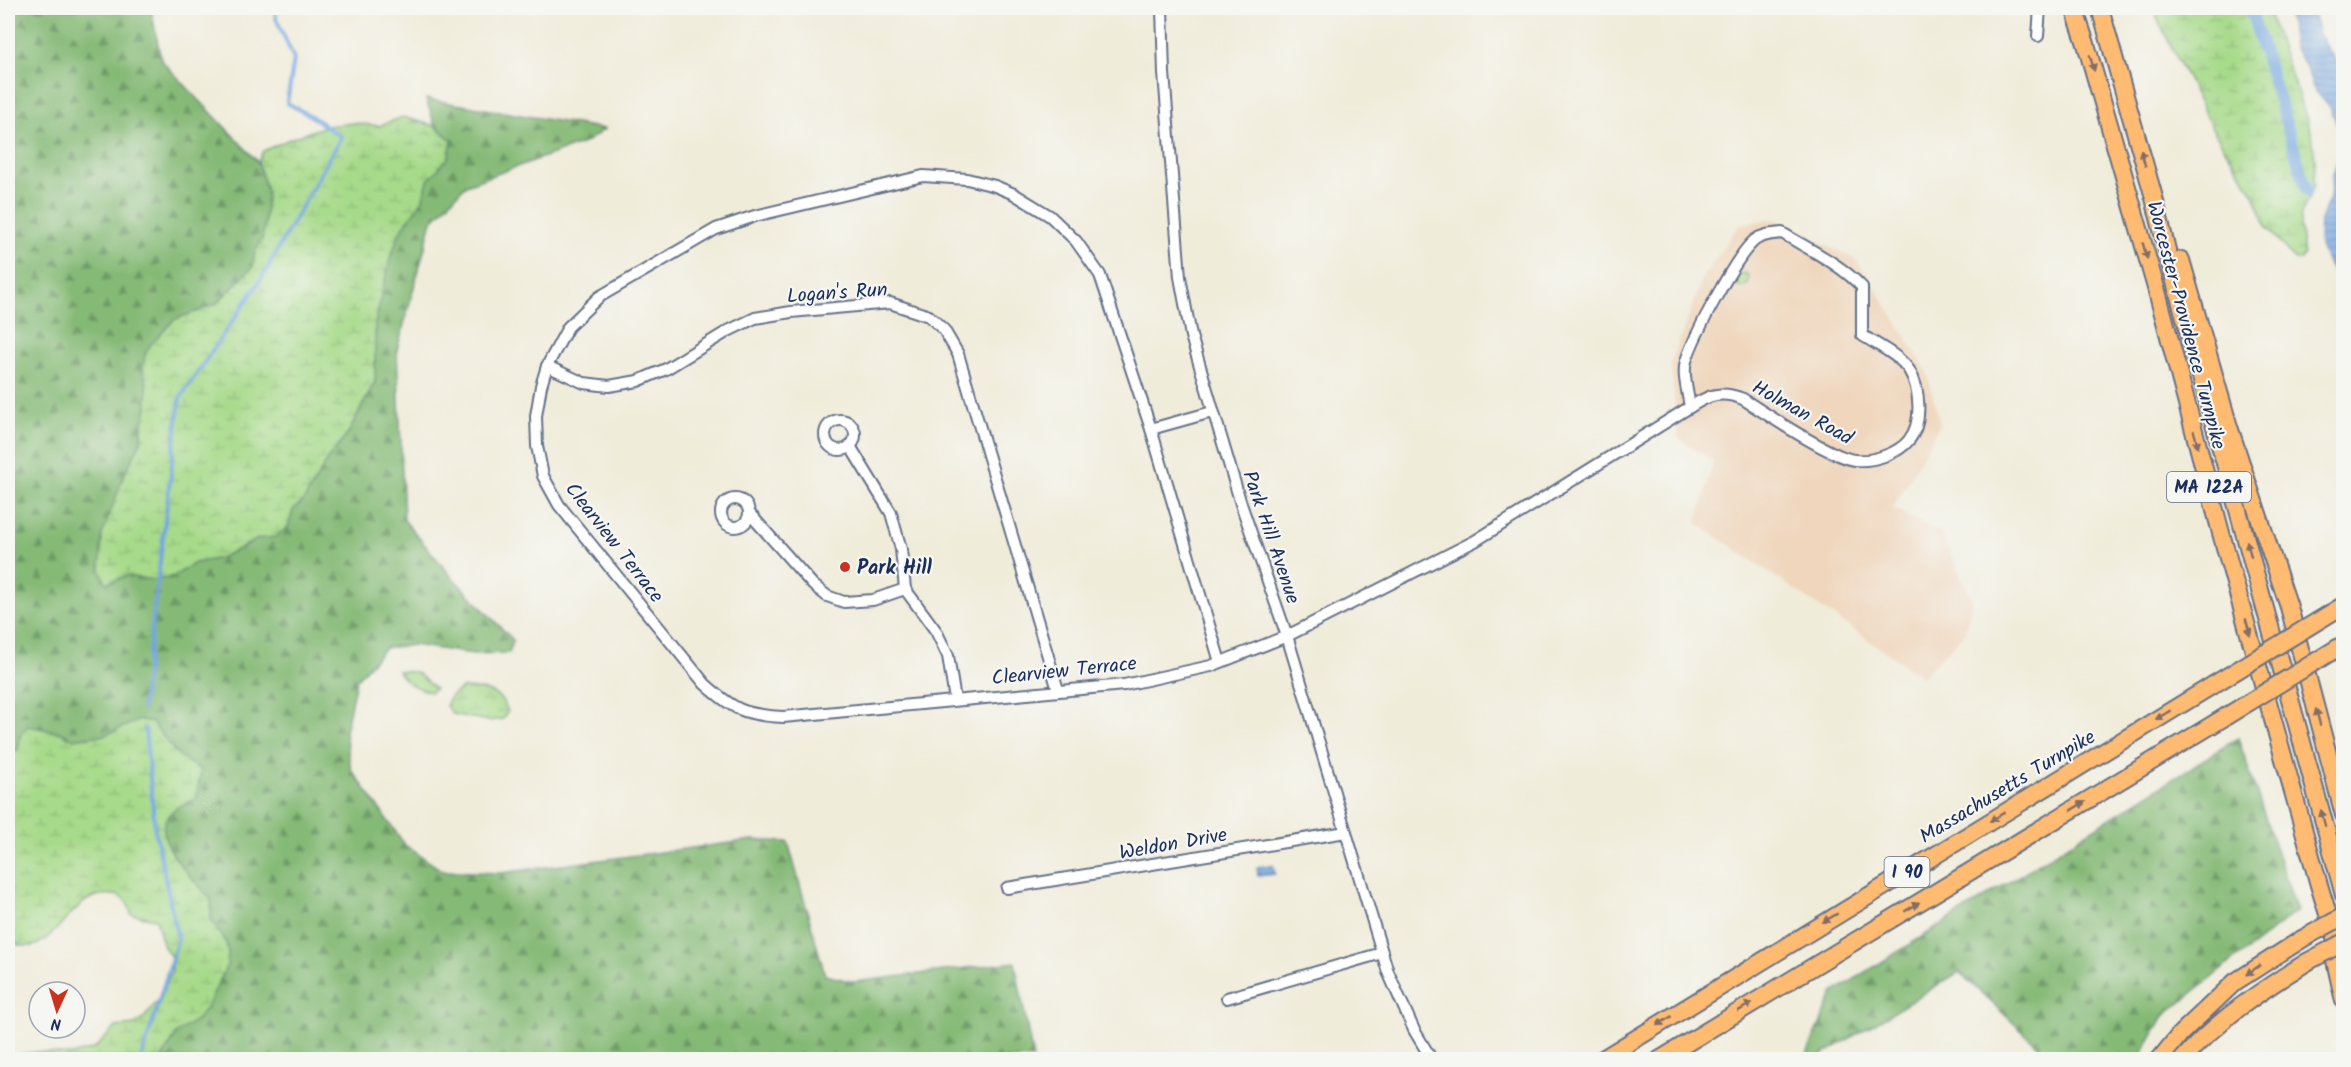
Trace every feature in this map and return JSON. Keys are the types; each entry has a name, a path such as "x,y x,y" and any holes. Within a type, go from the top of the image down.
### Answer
{"highway":[{"name":"Worcester-Providence Turnpike","path":"2074,8 2158,295 2221,533 2343,966"},
{"name":"Worcester-Providence Turnpike","path":"2100,8 2154,194 2174,278 2343,895"},
{"path":"2154,194 2177,247 2229,427 2289,607 2343,814"},
{"name":"Massachusetts Turnpike","path":"1601,1059 2343,605"},
{"name":"I 90","path":"1659,1059 2343,644"},
{"path":"2319,885 2343,1001"},
{"path":"2159,1059 2188,1026 2235,982 2343,916"},
{"path":"2182,1059 2212,1030 2261,990 2343,942"}],"street":[{"name":"Park Hill Avenue","path":"1162,8 1164,74 1180,277 1191,336 1241,504 1287,636 1382,953 1401,1004 1423,1047 1432,1059"},
{"path":"2038,36 2040,8"},
{"name":"Clearview Terrace","path":"1220,662 1151,429 1100,275 1076,241 1050,216 1014,194 986,184 951,177 923,176 755,216 716,229 599,297 568,327 547,366 536,416 537,446 543,476 559,506 705,684 728,705 758,715 783,717 1124,684 1220,662 1287,636"},
{"name":"Holman Road","path":"1287,636 1475,541 1712,394 1734,396 1840,456 1862,460 1875,459 1887,454 1910,439 1917,419 1918,401 1914,381 1905,364 1862,335 1862,286 1811,249 1782,233 1768,234 1755,241 1731,274 1708,314 1686,362 1690,407"},
{"name":"Logan's Run","path":"547,366 584,383 609,386 638,381 666,369 728,331 755,318 791,312 890,303 929,316 944,330 958,354 1058,690"},
{"path":"1151,429 1212,412"},
{"path":"850,446 891,513 901,549 905,589 936,631 948,656 955,700"},
{"path":"750,514 813,585 827,596 843,602 873,600 905,589"},
{"name":"Weldon Drive","path":"1006,888 1346,832"},
{"path":"1227,998 1382,953"}],"shaded area":[{"path":"1775,219 1856,260 1927,371 1940,424 1893,508 1941,533 1972,600 1965,633 1922,677 1697,523 1713,461 1678,438 1671,363 1704,275 1740,224"}],"green space":[{"path":"8,8 151,8 161,60 258,162 267,192 262,240 255,251 253,267 216,304 174,320 143,369 147,383 147,408 141,442 125,473 107,583 126,576 156,580 174,576 195,563 220,558 258,539 275,537 288,527 293,510 304,500 329,457 347,435 375,382 375,323 390,258 400,232 423,199 428,180 448,158 452,141 435,126 426,99 605,129 586,142 466,185 432,221 397,350 404,520 451,576 513,640 509,653 473,654 413,645 385,648 356,680 345,732 351,769 405,845 443,871 501,873 753,840 788,842 825,975 854,982 1015,962 1033,1059 161,1059 177,1033 197,1019 227,965 226,943 211,920 211,899 177,861 165,837 164,826 168,816 196,797 201,771 178,755 151,722 140,720 105,735 73,739 59,732 21,733 18,750 8,752"},
{"path":"2152,8 2267,8 2312,134 2315,159 2314,186 2301,214 2300,226 2304,254 2300,260 2295,260 2267,227 2254,194 2212,128"},
{"path":"403,117 435,126 452,141 448,158 428,180 423,199 400,232 390,258 375,323 375,381 347,435 329,457 304,500 293,510 288,527 275,537 258,539 220,558 195,563 174,576 156,580 126,576 106,583 100,570 102,535 125,473 141,442 147,408 147,383 143,369 145,354 151,344 174,320 216,304 253,267 255,251 262,240 265,222 267,192 258,162 263,151 326,126 354,123 379,126"},
{"path":"1739,273 1745,273 1749,280 1745,287 1739,287 1735,283 1735,277"},
{"path":"398,671 416,672 435,689 430,692 416,687 404,679"},
{"path":"462,688 495,694 505,704 508,711 503,719 488,721 453,714 446,706 451,696"},
{"path":"140,720 151,722 178,755 201,771 196,798 177,808 168,816 164,826 165,837 177,860 211,899 211,920 226,943 227,965 207,1007 197,1019 177,1033 161,1059 8,1059 8,1056 37,1052 71,1055 94,1049 116,1027 135,1025 144,1018 158,1000 172,971 171,957 163,945 156,919 131,914 125,901 118,896 102,895 91,898 81,904 48,938 35,945 15,944 9,927 8,752 18,750 21,733 28,726 59,732 74,739 105,735"},
{"path":"2238,738 2297,911 2165,1014 2139,1059 2052,1059 1959,972 1816,1059 1805,1059 1834,992"}],"water":[{"path":"2288,8 2312,8 2319,34 2343,73 2343,283 2328,265 2319,243 2320,220 2330,198 2332,178 2339,156 2338,127 2330,107 2314,89 2305,65 2293,46"},
{"path":"1273,865 1275,874 1258,876 1257,867"}],"waterway":[{"path":"142,708 180,398 260,281 341,137 287,103 294,59 276,18 275,8"},
{"path":"2250,8 2307,190"},
{"path":"141,1060 178,939 155,830 145,728"}],"place":[{"name":"Park Hill","path":"845,567"}]}
